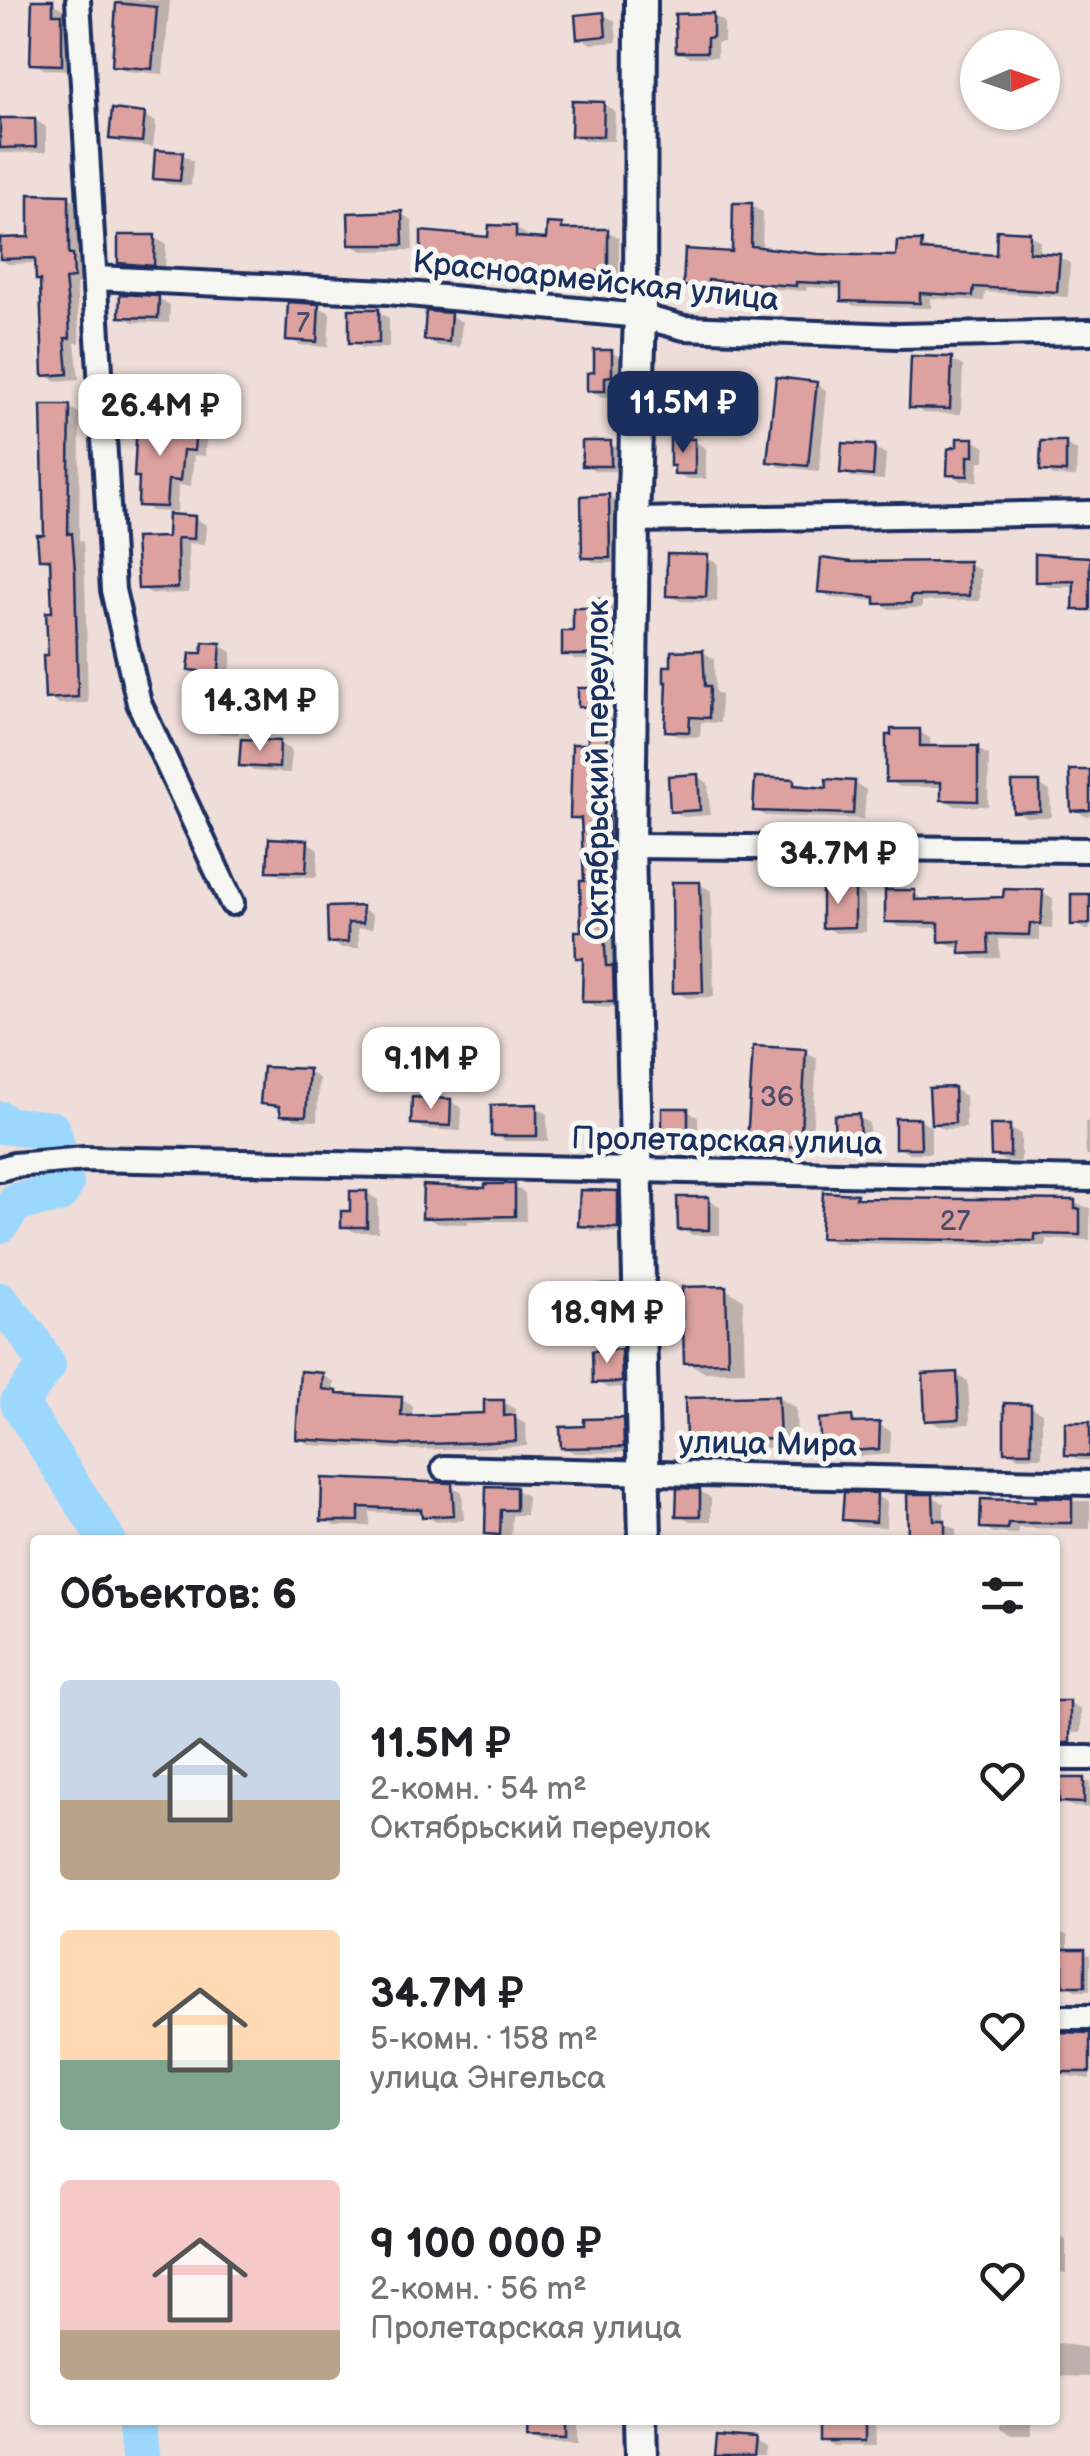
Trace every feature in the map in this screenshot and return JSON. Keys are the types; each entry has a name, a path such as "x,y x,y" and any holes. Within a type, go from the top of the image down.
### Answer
{"street":[{"path":"78,0 113,590 139,703 232,903"},
{"name":"Октябрьский переулок","path":"641,0 640,316 629,846 645,1535"},
{"name":"Красноармейская улица","path":"96,278 388,292 640,316 684,328 898,336 1090,332"},
{"path":"633,520 1090,513"},
{"path":"629,846 1090,850"},
{"name":"Пролетарская улица","path":"0,1169 85,1159 1090,1179"},
{"name":"улица Мира","path":"444,1468 1090,1483"},
{"path":"1060,1758 1090,1758"},
{"path":"1060,2016 1090,2016"},
{"path":"640,2425 641,2456"}],"building":[{"path":"32,0 53,0 53,14 62,14 62,65 30,64"},
{"path":"116,3 157,7 152,69 112,66"},
{"path":"604,12 606,36 577,39 575,15"},
{"path":"713,13 713,37 707,38 707,52 676,52 675,14"},
{"path":"572,101 604,102 603,136 571,136"},
{"path":"112,109 145,113 142,142 109,139"},
{"path":"0,118 35,118 36,147 0,148"},
{"path":"155,150 183,152 180,181 153,179"},
{"path":"29,194 69,195 69,254 73,254 74,278 65,279 70,338 65,338 68,374 43,376 40,280 36,280 35,258 0,259 0,238 29,237"},
{"path":"733,203 752,203 751,246 818,254 896,256 897,241 922,241 921,250 996,255 997,230 1030,232 1029,252 1060,254 1057,292 974,287 973,296 920,293 920,303 841,301 841,284 796,282 796,286 708,280 707,288 683,286 685,249 732,252"},
{"path":"402,211 403,245 349,245 348,213"},
{"path":"547,223 562,224 562,229 608,229 608,272 593,271 592,288 577,288 577,280 532,274 430,273 430,259 421,258 421,231 488,237 489,225 516,226 516,237 546,239"},
{"path":"118,235 155,235 154,266 118,263"},
{"path":"120,294 159,296 158,318 119,317"},
{"path":"288,302 319,304 317,342 286,340"},
{"path":"349,309 379,309 379,343 349,343"},
{"path":"426,311 451,313 449,342 424,340"},
{"path":"594,350 612,350 612,376 605,377 605,391 587,391 587,373 594,372"},
{"path":"911,356 952,357 950,409 909,408"},
{"path":"776,377 817,382 808,466 767,462"},
{"path":"672,384 703,387 701,412 670,408"},
{"path":"41,405 70,405 68,534 72,533 75,570 78,697 45,699 46,612 52,612 50,559 39,559 37,535 44,535"},
{"path":"137,421 196,427 194,451 183,450 180,481 168,480 166,507 138,506 139,477 134,477"},
{"path":"670,438 695,439 695,474 674,474 674,466 670,466"},
{"path":"957,438 974,438 974,456 968,456 968,476 947,475 948,449 957,446"},
{"path":"582,441 611,441 611,466 582,466"},
{"path":"1041,441 1066,441 1066,472 1040,471"},
{"path":"842,443 875,445 873,476 840,473"},
{"path":"609,494 610,558 582,558 581,496"},
{"path":"168,514 195,516 194,539 177,538 178,588 138,589 135,538 167,537"},
{"path":"667,554 708,555 706,597 666,596"},
{"path":"1035,554 1090,557 1090,610 1073,610 1074,581 1035,582"},
{"path":"821,558 851,562 969,561 969,596 911,596 911,603 875,604 875,597 818,592"},
{"path":"589,599 608,599 605,655 562,655 562,631 573,631 573,608 589,608"},
{"path":"203,642 221,643 217,698 229,698 228,729 195,728 198,671 188,670 190,653 202,653"},
{"path":"703,650 705,686 710,686 709,718 690,717 689,732 665,731 664,666 671,666 671,651"},
{"path":"578,688 597,688 597,706 606,706 610,910 603,910 606,966 613,966 614,1002 582,1002 583,958 576,958 575,931 581,931 580,881 584,881 581,818 570,818 572,744 588,744 587,707 578,707"},
{"path":"891,729 920,729 920,746 978,746 978,801 941,800 941,782 886,782 886,735 891,735"},
{"path":"241,739 280,741 279,768 239,766"},
{"path":"1069,770 1090,770 1090,810 1071,811"},
{"path":"698,774 700,810 670,812 668,776"},
{"path":"755,777 794,779 794,785 827,788 826,779 855,781 853,814 753,811"},
{"path":"1012,782 1040,782 1040,811 1013,812"},
{"path":"269,838 308,840 306,872 267,871"},
{"path":"672,882 700,882 703,992 673,993"},
{"path":"822,887 855,887 855,927 822,928"},
{"path":"1004,889 1043,890 1041,924 1030,923 1029,935 988,934 989,953 960,954 960,941 939,942 939,923 885,922 885,890 915,890 915,900 1003,897"},
{"path":"1071,894 1090,894 1090,924 1071,925"},
{"path":"362,906 363,923 348,923 348,942 328,943 327,907"},
{"path":"753,1046 806,1049 800,1147 747,1143"},
{"path":"263,1067 309,1069 306,1116 281,1115 279,1106 260,1104"},
{"path":"954,1087 955,1123 931,1124 929,1088"},
{"path":"412,1097 451,1099 450,1126 411,1124"},
{"path":"537,1104 537,1136 491,1136 491,1105"},
{"path":"662,1108 688,1108 688,1137 662,1138"},
{"path":"859,1114 860,1146 835,1147 834,1115"},
{"path":"895,1118 920,1118 921,1148 895,1148"},
{"path":"990,1125 1010,1125 1010,1156 991,1156"},
{"path":"485,1184 515,1184 515,1216 422,1218 423,1185 485,1188"},
{"path":"580,1190 618,1191 618,1228 578,1226"},
{"path":"350,1191 367,1191 367,1227 341,1227 341,1211 350,1211"},
{"path":"823,1192 857,1194 856,1198 1075,1200 1075,1209 1080,1209 1080,1235 1035,1234 1035,1241 820,1238"},
{"path":"677,1197 709,1197 709,1230 678,1230"},
{"path":"595,1285 620,1285 621,1315 596,1315"},
{"path":"726,1286 728,1362 684,1363 682,1287"},
{"path":"621,1349 622,1382 593,1383 592,1351"},
{"path":"300,1371 323,1373 322,1389 337,1394 402,1397 401,1416 484,1413 484,1400 504,1400 504,1416 515,1415 516,1441 400,1445 296,1439"},
{"path":"957,1372 959,1419 925,1421 923,1374"},
{"path":"778,1396 780,1439 686,1441 685,1398"},
{"path":"1004,1403 1031,1404 1031,1452 1004,1452"},
{"path":"852,1416 853,1423 880,1422 879,1449 821,1453 819,1419"},
{"path":"623,1418 624,1447 561,1448 560,1427 584,1426 584,1419"},
{"path":"1065,1422 1090,1422 1090,1456 1065,1455"},
{"path":"322,1478 452,1483 454,1515 422,1517 421,1509 359,1507 359,1521 321,1521"},
{"path":"486,1486 516,1487 516,1510 501,1510 500,1535 485,1534"},
{"path":"677,1488 700,1489 700,1516 676,1516"},
{"path":"844,1492 877,1493 876,1522 842,1520"},
{"path":"907,1494 933,1494 934,1520 945,1520 945,1535 908,1535"},
{"path":"1035,1497 1072,1498 1072,1523 1008,1523 1007,1529 980,1528 981,1499 1035,1501"},
{"path":"1060,1701 1070,1701 1070,1743 1060,1743"},
{"path":"1060,1778 1084,1778 1084,1803 1060,1802"},
{"path":"1060,1949 1085,1949 1085,1986 1063,1986"},
{"path":"1060,2032 1090,2033 1090,2072 1060,2072"},
{"path":"528,2425 566,2425 566,2440 527,2439"},
{"path":"819,2425 866,2425 866,2440 819,2440"},
{"path":"717,2436 755,2439 753,2456 715,2456"}],"waterway":[{"path":"0,1120 2,1125 52,1130 65,1184 59,1194 16,1202 0,1224"},
{"path":"0,1301 47,1365 19,1403 104,1535"},
{"path":"137,2425 140,2456"}]}
